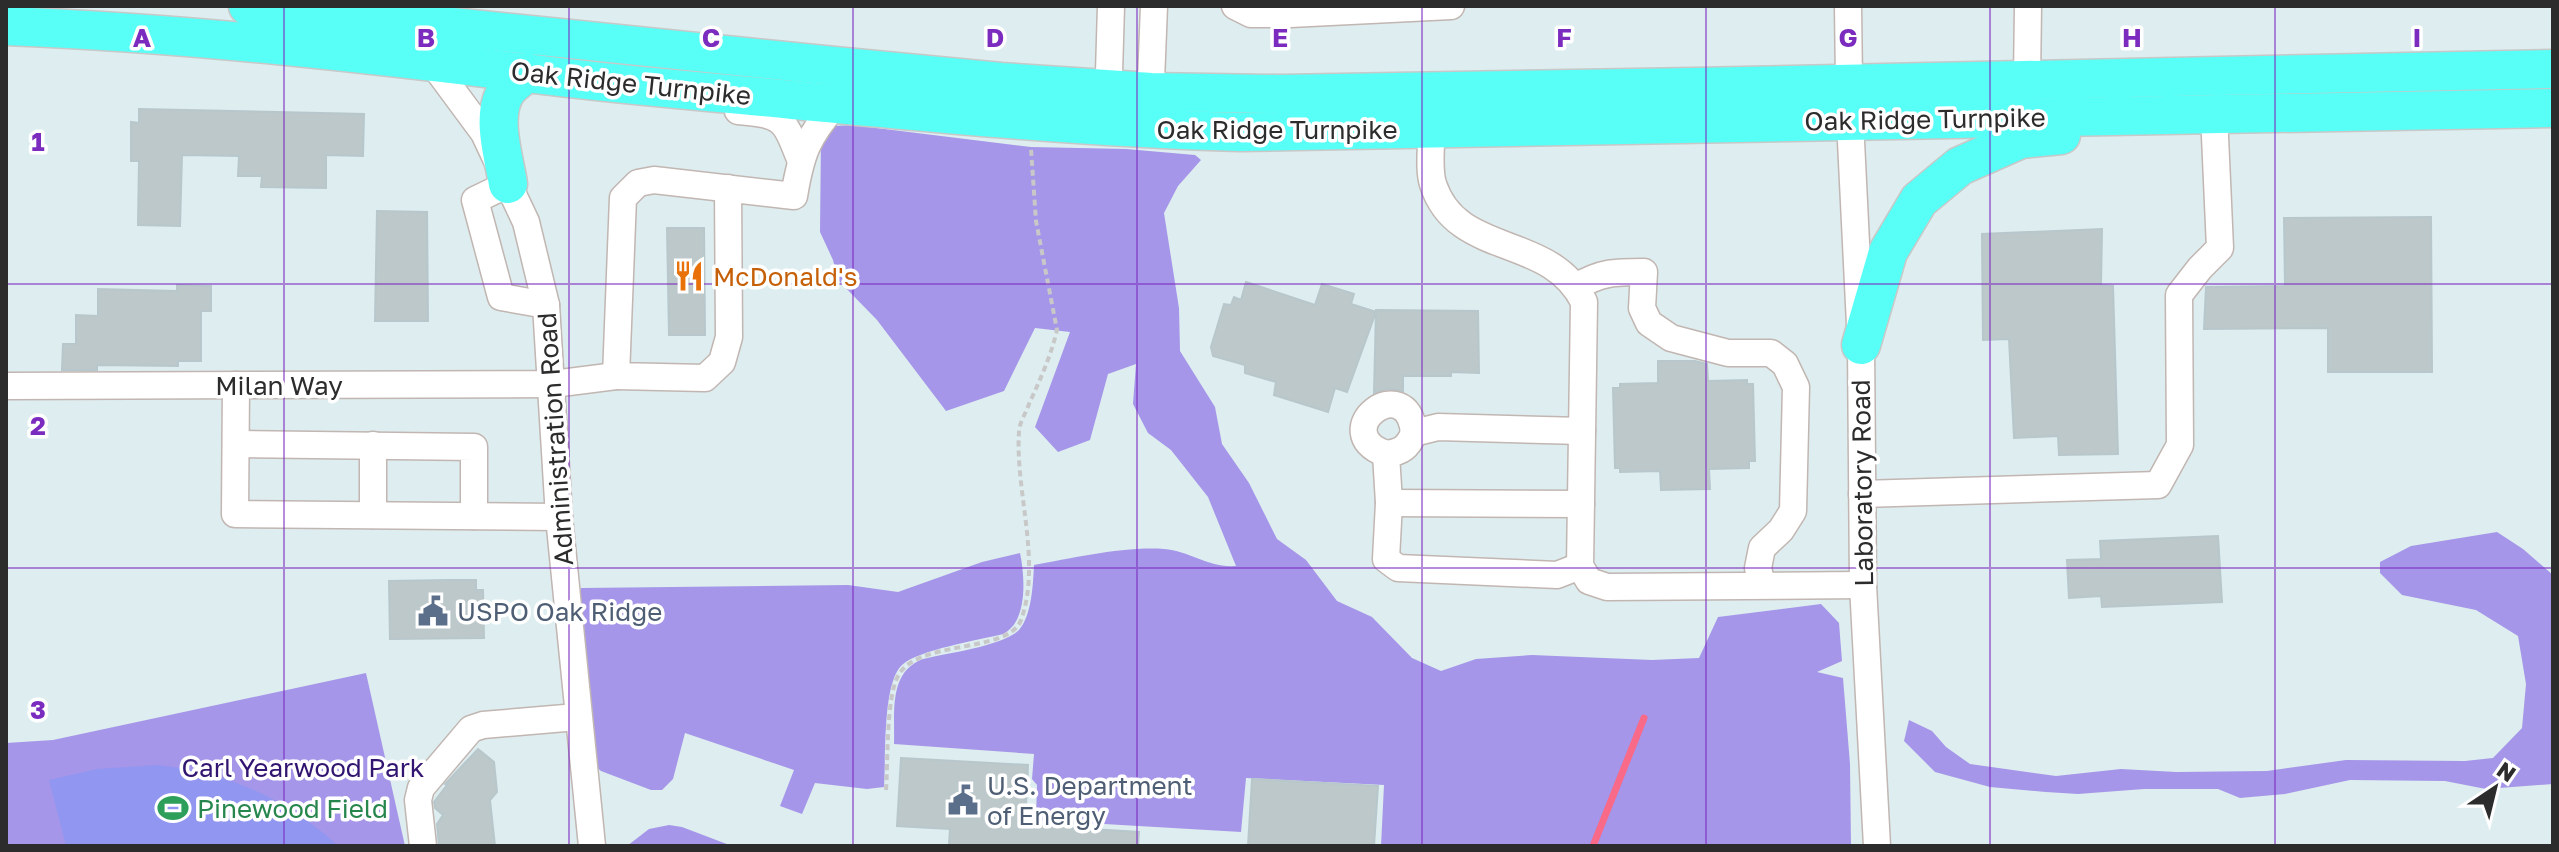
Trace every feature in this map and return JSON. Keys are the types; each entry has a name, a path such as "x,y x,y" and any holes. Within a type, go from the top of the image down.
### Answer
{"highway":[{"name":"Oak Ridge Turnpike","path":"248,6 418,15 960,78 1151,92 1279,94 2553,69"},
{"path":"418,15 430,60"},
{"name":"Oak Ridge Turnpike","path":"6,26 130,31 836,104 1149,130 1240,132 2553,108"},
{"path":"508,184 499,113 503,97 509,87 540,74"},
{"path":"2213,75 2214,114"},
{"path":"1849,82 1850,121"},
{"path":"1861,345 1888,252 1919,200 1960,166 2021,139 2089,132 2169,114"}],"street":[{"path":"1107,128 1111,6"},
{"path":"1149,130 1154,6"},
{"path":"1235,6 1251,14 1451,6"},
{"path":"1848,6 1849,82"},
{"path":"2027,79 2028,6"},
{"name":"Administration Road","path":"430,60 484,133 526,222 546,305 559,517 592,846"},
{"path":"540,74 618,99 768,114 788,127 800,159"},
{"path":"616,376 623,198 638,183 654,180 794,196 800,159 815,128 836,104"},
{"path":"1862,494 2158,485 2180,445 2179,295 2220,248 2214,114"},
{"name":"Laboratory Road","path":"1850,121 1861,345 1863,585 1877,846"},
{"path":"1431,128 1433,183 1456,221 1475,233 1559,268 1576,287 1584,302 1580,566 1589,581 1607,587 1863,585"},
{"path":"508,184 475,200 501,297 546,305"},
{"name":"Milan Way","path":"6,386 553,384 616,376 705,378 722,362 729,337 728,188"},
{"path":"1576,287 1604,274 1644,272 1642,308 1649,323 1671,338 1728,353 1771,353 1785,364 1796,387 1793,511 1781,530 1762,548 1758,568 1762,585"},
{"path":"236,385 235,514 559,517"},
{"path":"1393,404 1405,409 1413,420 1414,433 1410,445 1399,453 1386,454 1374,450 1366,439 1364,426 1369,413 1380,406 1393,404"},
{"path":"1414,433 1438,427 1582,431"},
{"path":"236,444 474,447 474,516"},
{"path":"373,445 373,515"},
{"path":"1386,454 1389,503 1386,559 1398,568 1557,575 1580,566"},
{"path":"1389,503 1581,504"},
{"path":"423,846 418,800 421,788 471,729 483,725 577,717"}],"path":[{"path":"886,790 892,699 900,671 918,658 1014,631 1020,623 1028,589 1018,430 1053,347 1057,330 1036,221 1030,139 1032,121"}],"green space":[{"path":"852,125 1031,147 1126,149 1195,155 1201,160 1178,186 1164,213 1179,308 1180,351 1215,407 1222,444 1249,483 1277,539 1306,560 1337,601 1372,617 1412,658 1441,671 1476,659 1532,655 1652,660 1699,658 1718,617 1821,604 1839,623 1842,661 1817,672 1843,678 1850,764 1851,846 1381,846 1384,785 1246,778 1241,832 1036,820 1037,785 1032,779 1034,754 894,744 894,707 904,673 923,659 988,645 1019,630 1029,608 1034,565 1099,553 1164,549 1217,564 1236,566 1208,497 1171,450 1148,433 1133,404 1136,364 1108,374 1090,440 1058,452 1035,427 1070,332 1035,328 1004,391 946,411 877,320 838,280 820,232 821,137 834,126"},
{"path":"2497,532 2553,575 2553,784 2486,789 2445,781 2350,780 2285,794 2240,798 2218,789 2144,789 2078,794 2046,792 1990,787 1935,772 1904,741 1909,720 1932,731 1946,747 1970,764 2056,776 2121,769 2267,771 2346,760 2465,761 2493,758 2522,728 2526,684 2518,636 2476,610 2402,595 2380,573 2380,562 2411,546"},
{"path":"1020,553 1023,598 1017,620 1011,628 1003,634 921,655 902,665 896,674 888,704 884,787 867,789 815,783 802,814 780,806 794,770 685,733 673,779 662,790 651,790 595,766 581,621 581,588 848,585 898,592 982,562"},
{"name":"Carl Yearwood Park","path":"366,673 405,846 6,846 6,743 53,740"},
{"path":"669,825 732,846 627,846 649,829"}],"shaded area":[{"name":"Pinewood Field","path":"156,765 207,774 254,790 298,814 338,846 66,846 49,780 97,769"}],"building":[{"path":"139,109 364,114 363,156 326,155 326,188 261,187 262,176 238,176 239,156 182,155 180,226 138,225 139,161 131,161 131,122 139,123"},
{"path":"377,211 427,212 428,321 375,321"},
{"path":"2431,217 2432,372 2328,372 2328,328 2204,329 2206,287 2285,286 2284,218"},
{"path":"667,228 704,228 705,335 669,335"},
{"path":"2102,229 2101,285 2113,286 2118,454 2059,455 2058,436 2014,438 2009,339 1983,340 1982,234"},
{"path":"1246,282 1315,305 1322,284 1354,294 1351,304 1376,312 1347,392 1335,388 1328,412 1274,395 1276,382 1245,373 1245,365 1213,356 1211,347 1224,304 1231,305 1234,297 1241,300"},
{"path":"177,285 211,286 211,311 201,311 201,361 178,361 178,366 97,365 97,370 62,370 63,344 76,344 76,315 98,316 98,289 177,291"},
{"path":"1376,310 1478,311 1479,373 1403,376 1403,391 1387,389 1374,393"},
{"path":"1658,361 1695,361 1707,364 1708,381 1747,380 1747,384 1753,384 1755,461 1749,461 1749,468 1709,469 1710,489 1661,490 1660,471 1620,472 1620,468 1615,468 1613,388 1620,388 1620,384 1658,383"},
{"path":"2218,536 2222,602 2102,607 2101,596 2069,598 2067,560 2101,559 2100,541"},
{"path":"476,580 476,590 483,590 484,638 390,639 389,581"},
{"path":"478,749 494,762 497,792 490,800 495,846 439,846 437,824 443,815 435,808 434,802 445,784"},
{"path":"901,758 1028,765 1025,825 1139,832 1138,846 949,845 950,829 897,826"},
{"path":"1252,779 1378,786 1374,846 1248,846"}],"waterway":[{"path":"1593,846 1644,718"}],"place":[{"name":"McDonald's","path":"689,276"},
{"name":"USPO Oak Ridge","path":"433,611"},
{"name":"U.S. Department of Energy","path":"963,800"},
{"name":"Pinewood Field","path":"173,808"}]}
